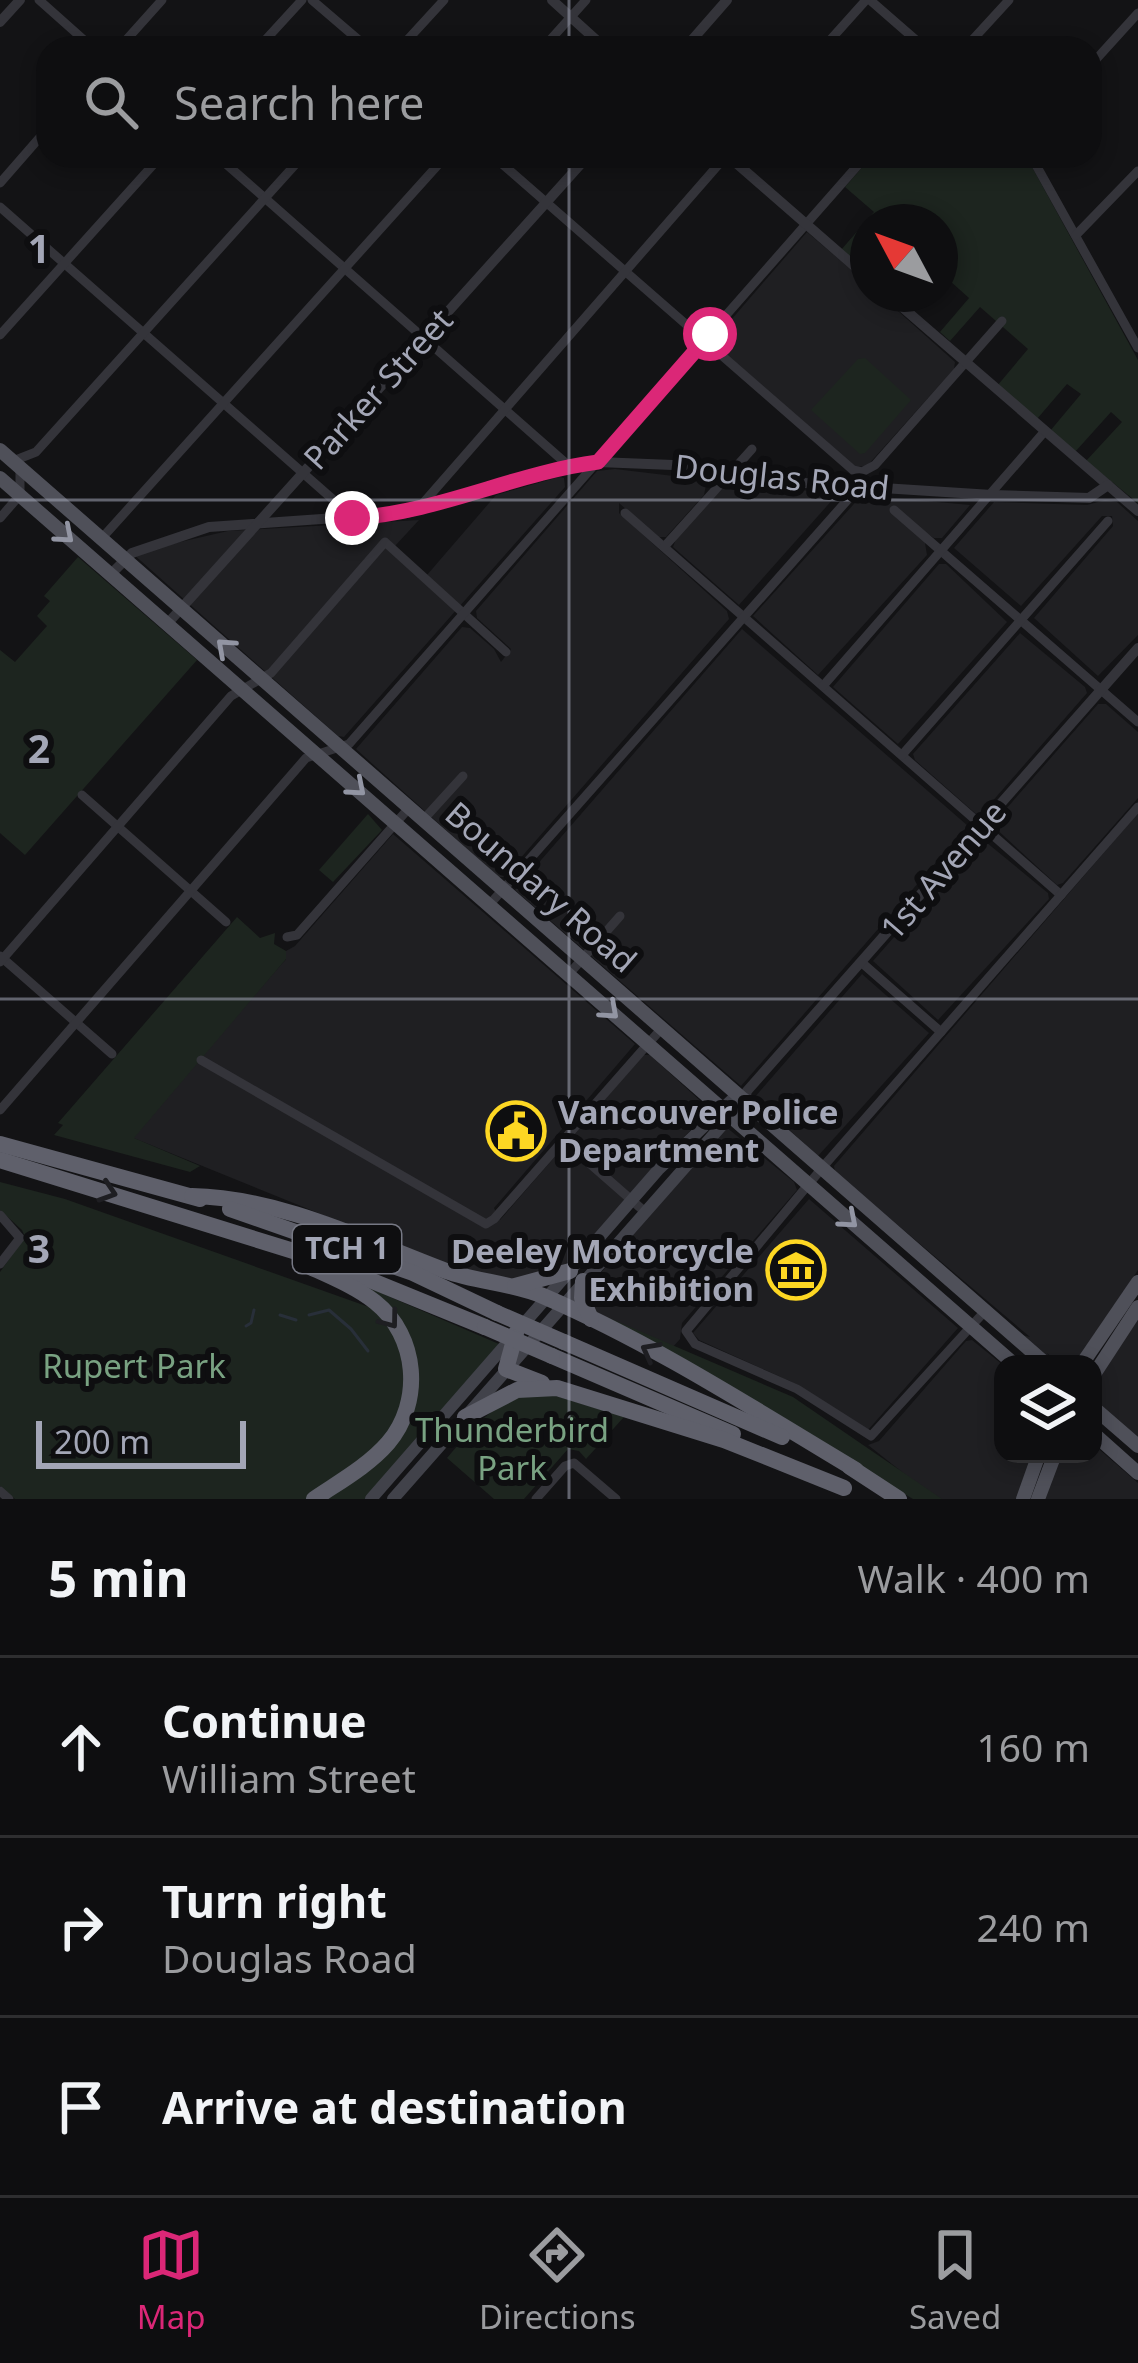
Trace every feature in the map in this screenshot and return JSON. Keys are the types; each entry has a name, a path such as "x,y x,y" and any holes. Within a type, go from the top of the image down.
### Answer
{"highway":[{"name":"TCH 1","path":"0,1144 192,1196 412,1274 491,1320"},
{"name":"TCH 1","path":"0,1160 316,1258 491,1320 856,1470 899,1499"},
{"path":"192,1196 219,1196 276,1209 448,1272 514,1286 555,1301 708,1382 856,1470"},
{"path":"215,1227 355,1289 387,1314 408,1353 411,1394 396,1433 372,1458 314,1499"},
{"path":"514,1286 577,1276 592,1320"},
{"path":"516,1333 506,1369 724,1440 844,1488"},
{"name":"TCH 1","path":"558,1349 780,1454 862,1499"},
{"path":"465,1417 517,1390 556,1388"}],"main road":[{"name":"Boundary Road","path":"0,450 1036,1355"},
{"name":"Boundary Road","path":"0,478 1004,1355"},
{"path":"393,1499 506,1369 555,1301 644,1211 743,1095"},
{"path":"577,1276 632,1200 679,1148 725,1113"},
{"path":"886,1252 900,1235"},
{"path":"1088,1355 1138,1282"},
{"path":"371,1499 516,1333 555,1301"},
{"path":"1102,1362 1138,1307"},
{"path":"1102,1415 1138,1446"},
{"path":"1102,1441 1138,1473"},
{"path":"1023,1499 1036,1463"},
{"path":"1038,1499 1052,1463"}],"street":[{"path":"0,22 20,0"},
{"path":"39,0 80,36"},
{"path":"130,36 162,0"},
{"path":"269,36 302,0"},
{"path":"312,0 354,36"},
{"path":"411,36 444,0"},
{"path":"552,0 592,36"},
{"path":"554,36 586,0"},
{"path":"696,36 728,0"},
{"path":"834,36 868,0 911,36"},
{"path":"976,36 1009,0"},
{"path":"1102,53 1138,13"},
{"path":"0,183 36,142"},
{"path":"0,335 150,168"},
{"path":"231,168 569,466"},
{"path":"0,518 20,495 21,468 292,168"},
{"path":"102,538 435,168"},
{"path":"507,168 850,469 862,472 875,465 1002,322"},
{"name":"Parker Street","path":"168,623 577,168"},
{"path":"416,510 716,168"},
{"path":"741,168 850,262"},
{"path":"0,1110 306,758 352,741 855,168"},
{"path":"1038,168 1134,331 1138,348"},
{"path":"1076,235 1138,171"},
{"path":"0,207 338,503"},
{"path":"908,312 1138,511"},
{"path":"823,686 1046,431"},
{"path":"664,547 752,448"},
{"path":"21,468 36,452"},
{"name":"Douglas Road","path":"111,574 125,559 183,535 229,525 416,510 598,462 673,465 851,487 992,494 1089,498 1108,485"},
{"path":"490,904 850,496 851,487"},
{"path":"273,506 284,522"},
{"path":"894,510 1138,722"},
{"path":"625,512 1061,896"},
{"path":"902,755 1108,521"},
{"path":"229,525 239,543"},
{"path":"112,1054 1,959 233,694 272,673 385,542 506,652"},
{"name":"1st Avenue","path":"743,1095 1138,648"},
{"path":"423,820 463,776"},
{"path":"82,795 226,922"},
{"path":"986,1310 871,1436 796,1389 688,1338 691,1323 1138,807"},
{"path":"287,937 297,935 409,808"},
{"path":"569,974 620,916"},
{"path":"862,962 941,1032"},
{"path":"201,1060 486,1224 662,1028"},
{"path":"563,1140 644,1211"},
{"path":"0,1215 20,1234 19,1242 0,1264"},
{"path":"536,1499 572,1463 616,1499"},
{"path":"0,1491 9,1499"}],"shaded area":[{"path":"807,232 850,269 850,312 899,312 955,362 954,369 867,466 855,467 712,342"},
{"path":"597,471 707,480 704,495 666,537 657,537 619,503 619,513 727,611 729,619 504,877 498,877 356,749 462,627 470,628 494,649 501,662 511,649 477,618 476,611"},
{"path":"564,478 565,487 344,737 132,553 228,531 419,520 395,546 427,575 496,495"},
{"path":"729,482 829,493 834,498 739,605 673,547 678,534"},
{"path":"862,495 970,505 942,538 923,531 927,555 818,675 753,616"},
{"path":"994,502 1087,505 1117,502 1138,521 1138,635 1098,676 1034,618 1113,526 1112,516 1102,516 1021,606 954,548"},
{"path":"939,564 946,564 1007,622 898,744 833,687"},
{"path":"742,629 968,826 741,1086 515,890"},
{"path":"1020,633 1087,693 983,812 976,814 913,754"},
{"path":"1098,704 1106,704 1138,732 1138,798 1057,885 992,825"},
{"path":"1138,813 1138,1270 1081,1355 1044,1355 1022,1335 1030,1337 835,1172 834,1166"},
{"path":"393,834 635,1044 494,1208 500,1220 643,1055 650,1055 706,1106 704,1118 660,1159 573,1259 549,1274 528,1280 471,1275 131,1137 286,959 286,951"},
{"path":"981,838 1048,893 1049,899 938,1020 873,961"},
{"path":"862,974 929,1033 818,1156 754,1098"},
{"path":"726,1127 794,1182 797,1190 682,1323 680,1339 666,1355 597,1315 586,1290"},
{"path":"809,1199 958,1328 868,1430 796,1384 699,1340 693,1333"},
{"path":"1138,1318 1138,1437 1102,1406 1102,1375"},
{"path":"972,1340 994,1358 994,1463 1030,1463 1018,1499 936,1499 868,1445 879,1441 966,1341"},
{"path":"1102,1452 1138,1483 1138,1499 1045,1499 1058,1463 1102,1463"}],"green space":[{"path":"862,168 1033,168 1138,360 1138,503 1086,461 1122,422 1111,412 1075,452 1050,431 1081,394 1067,384 1037,419 997,386 1028,349 980,307 950,341 940,332 969,298 958,288 958,204 865,204 845,187"},
{"path":"865,358 911,400 860,454 811,410 858,359"},
{"path":"78,557 197,660 25,855 0,833 0,650 15,662 47,626 37,616 50,601 44,596"},
{"path":"368,814 382,830 333,882 319,870"},
{"path":"237,917 260,938 275,933 274,944 286,951 286,959 134,1138 200,1166 190,1172 54,1135 63,1125 58,1123"},
{"name":"Rupert Park","path":"0,1182 65,1199 369,1307 367,1287 499,1344 365,1499 15,1499 0,1486 0,1272 25,1237 0,1210"},
{"path":"607,1317 793,1397 942,1499 913,1499"},
{"name":"Thunderbird Park","path":"540,1391 624,1417 586,1459 568,1449 524,1499 494,1499 447,1458 499,1407"}],"waterway":[{"path":"246,1326 254,1310"},
{"path":"309,1315 329,1310 368,1351"},
{"path":"280,1315 296,1320"}],"place":[{"name":"Vancouver Police Department","path":"516,1131"},
{"name":"Deeley Motorcycle Exhibition","path":"796,1270"}],"route":[{"path":"352,518 407,513 569,466 598,462 710,334"}]}
